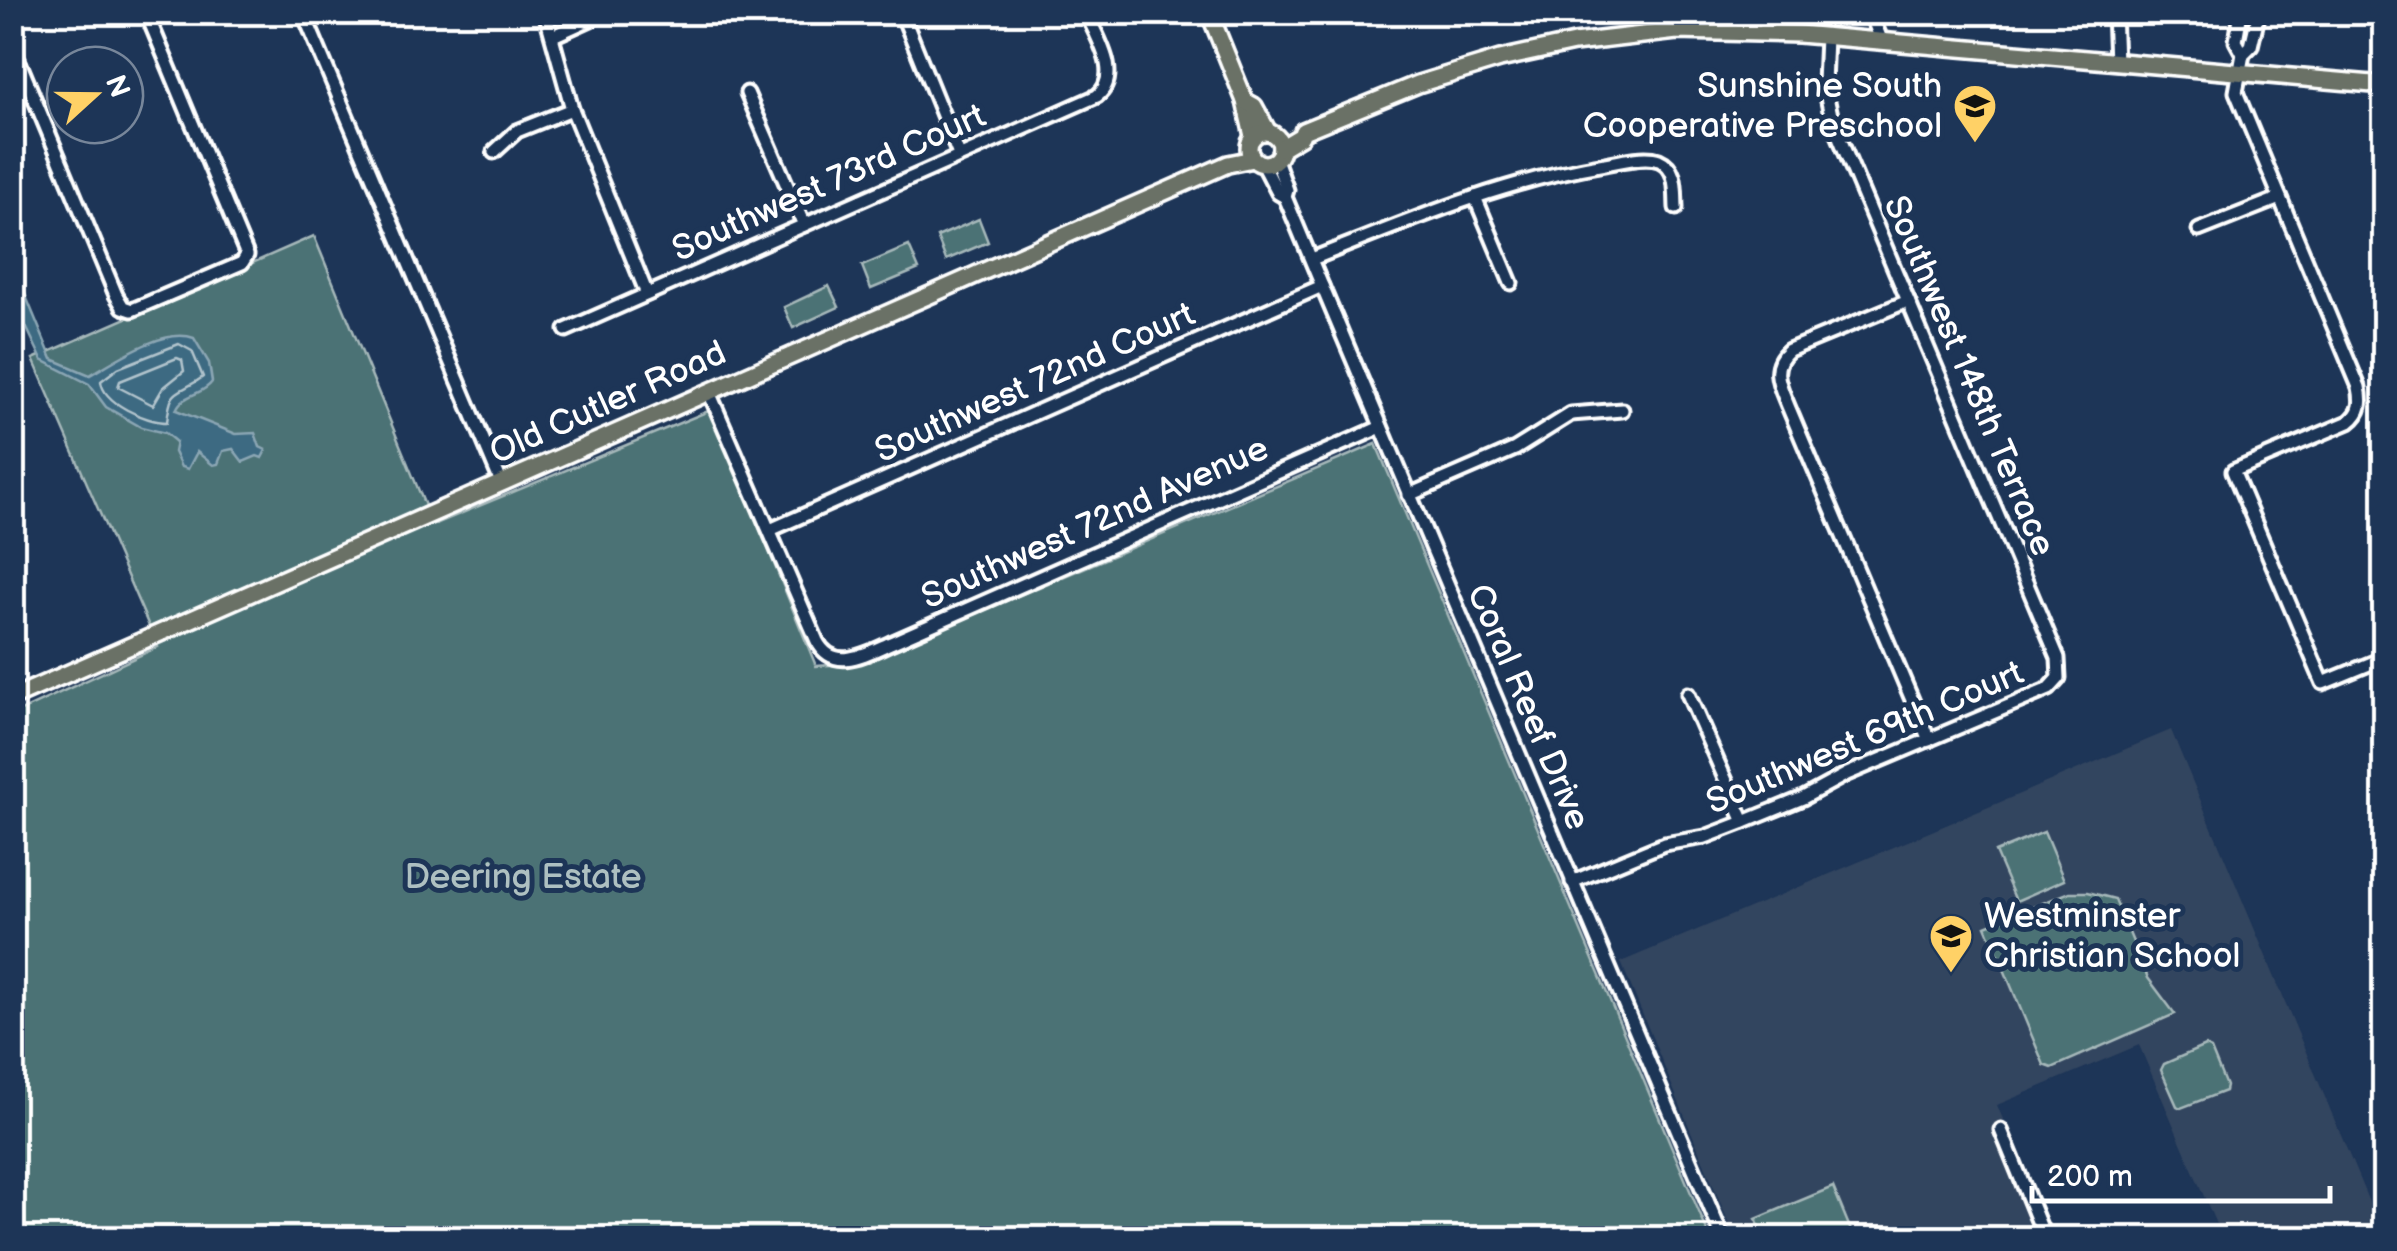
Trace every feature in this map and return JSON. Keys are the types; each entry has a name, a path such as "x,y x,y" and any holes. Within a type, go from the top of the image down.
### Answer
{"main road":[{"path":"1209,12 1265,147"},
{"name":"Old Cutler Road","path":"12,698 1228,164 1298,128 1303,131 1434,78 1500,59 1574,43 1696,31 1882,42 2384,85"}],"street":[{"path":"12,45 118,299 132,310 242,263 247,256 146,12"},
{"path":"303,12 502,482"},
{"path":"545,12 572,110 647,294"},
{"path":"553,36 606,12"},
{"name":"Southwest 73rd Court","path":"566,330 1097,96 1108,81 1108,67 1086,12"},
{"path":"1870,12 1882,42"},
{"path":"2114,12 2116,62"},
{"path":"2240,12 2236,42 2243,54"},
{"path":"2259,12 2252,46 2243,54 2236,92 2359,387 2361,407 2350,422 2233,470 2323,684 2384,658"},
{"path":"905,21 959,155"},
{"name":"Southwest 148th Terrace","path":"1826,38 1824,83 1828,110 2058,658 2060,675"},
{"path":"747,92 804,225"},
{"path":"494,152 517,131 572,110"},
{"name":"Coral Reef Drive","path":"1265,147 1278,193 1285,196 1722,1238"},
{"path":"1312,260 1385,228 1540,176 1653,159 1668,166 1673,174 1676,208"},
{"path":"1476,196 1511,284"},
{"path":"2200,230 2280,198"},
{"name":"Southwest 72nd Court","path":"770,530 1322,286"},
{"path":"1908,301 1783,355 1776,371 1929,740"},
{"path":"709,392 770,530"},
{"path":"1409,495 1515,449 1568,415 1622,410"},
{"name":"Southwest 72nd Avenue","path":"770,530 817,641 828,657 846,658 874,650 1381,427"},
{"name":"Southwest 69th Court","path":"1572,882 1664,844 1703,837 1744,822 2049,689 2060,675"},
{"path":"1688,694 1744,822"},
{"path":"2001,1130 2045,1238"}],"shaded area":[{"name":"Westminster Christian School","path":"2171,730 2384,1238 2222,1238 2139,1045 1997,1105 2053,1238 1735,1238 1621,962"}],"green space":[{"path":"979,219 988,242 946,260 937,237"},
{"name":"Deering Estate","path":"314,236 433,525 711,410 816,666 860,663 1376,444 1710,1238 13,1238 12,715 158,647 33,359"},
{"path":"909,246 919,269 871,289 862,266"},
{"path":"829,286 839,307 793,328 784,307"},
{"path":"2044,832 2064,880 2016,901 1995,852"},
{"path":"2070,892 2115,899 2148,978 2175,1014 2052,1068 2044,1065 1986,926"},
{"path":"2205,1046 2211,1049 2225,1091 2181,1108 2161,1070 2164,1064"},
{"path":"1833,1187 1854,1238 1764,1238 1756,1219"}],"water":[{"path":"13,265 52,359 90,375 155,341 194,338 209,363 212,382 183,400 176,410 236,434 255,433 260,447 266,450 262,458 243,462 233,449 223,451 218,464 213,465 197,452 188,469 181,467 174,452 176,442 165,433 141,427 106,407 89,384 42,360 13,299"}],"place":[{"name":"Sunshine South Cooperative Preschool","path":"1975,144"},
{"name":"Westminster Christian School","path":"1951,974"}]}
